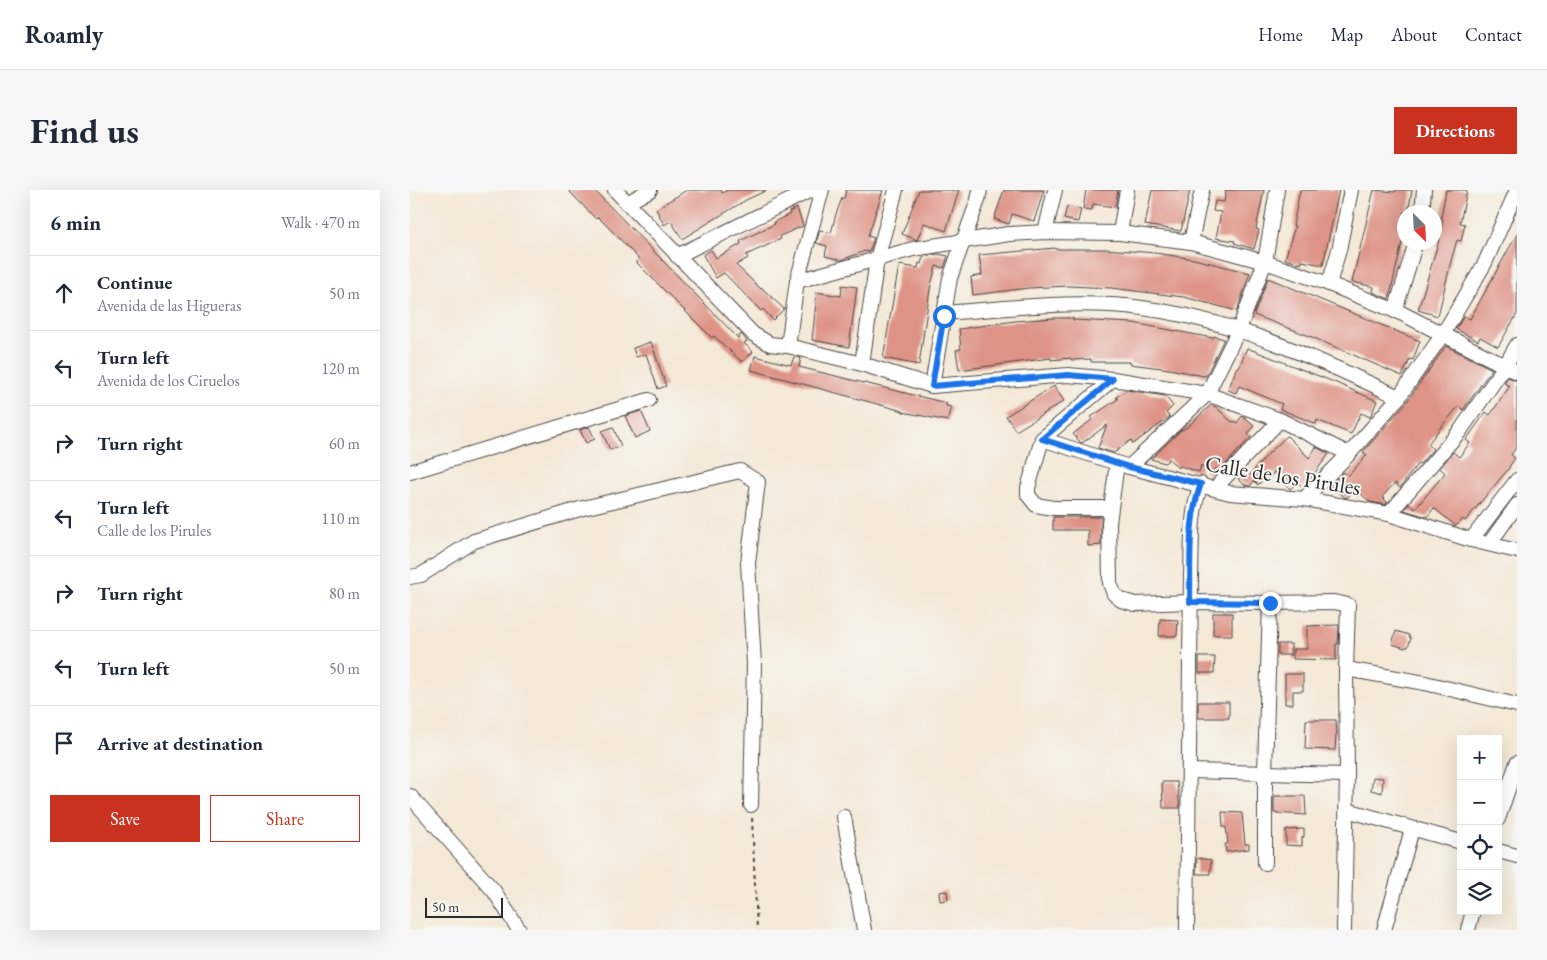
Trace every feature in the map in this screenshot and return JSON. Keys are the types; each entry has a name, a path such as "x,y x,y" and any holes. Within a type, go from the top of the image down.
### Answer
{"street":[{"path":"615,190 753,334 770,344 788,346 862,364 932,386 1068,375 1113,379 1207,394 1280,420 1349,454"},
{"path":"627,203 650,190"},
{"path":"677,256 811,190"},
{"path":"788,346 797,281 822,190"},
{"path":"862,364 877,258 896,190"},
{"path":"932,386 950,278 980,190"},
{"path":"1045,232 1055,190"},
{"path":"1120,233 1127,190"},
{"path":"1192,242 1202,190"},
{"path":"1277,190 1265,262 1239,329 1207,394 1123,465 1110,508 1110,582 1114,594 1121,600 1135,604 1334,602 1348,605 1346,669 1347,810 1344,930"},
{"path":"1329,284 1339,250 1351,190"},
{"path":"1423,205 1424,190"},
{"path":"1304,500 1349,454 1399,397 1443,334 1485,263 1517,190"},
{"path":"797,281 913,249 1009,234 1045,232 1120,233 1192,242 1265,262 1329,284 1395,311 1511,369"},
{"path":"1395,311 1414,250"},
{"path":"944,313 1057,304 1111,305 1166,311 1239,329 1312,357 1399,397"},
{"path":"1389,514 1511,369 1517,345"},
{"path":"1110,508 1053,508 1036,504 1031,500 1028,488 1042,439 1113,379"},
{"path":"410,472 649,400"},
{"path":"1215,488 1280,420"},
{"name":"Calle de los Pirules","path":"1042,439 1123,465 1230,492 1304,500 1389,514 1471,540 1517,551"},
{"path":"410,577 421,575 474,542 583,508 740,471 758,482 748,563 754,664 751,805"},
{"path":"1471,540 1517,480"},
{"path":"1187,930 1190,602 1193,518 1195,500 1201,484"},
{"path":"1489,544 1517,505"},
{"path":"1265,863 1265,772 1270,603"},
{"path":"1346,669 1425,683 1517,705"},
{"path":"1502,808 1517,763"},
{"path":"1189,771 1347,775"},
{"path":"410,796 494,891 519,930"},
{"path":"1347,810 1457,841"},
{"path":"844,817 864,930"},
{"path":"1384,930 1412,829"},
{"path":"1502,852 1517,856"},
{"path":"1468,930 1472,915"}],"path":[{"path":"751,805 757,930"}],"building":[{"path":"568,190 594,190 738,338 741,334 747,341 744,343 753,352 742,362 714,336 712,338 636,262 639,259 611,230 598,217 596,219"},
{"path":"687,190 721,190 722,193 728,190 767,190 746,200 682,239 671,221 664,225 656,209"},
{"path":"846,190 883,190 868,236 874,238 869,252 865,251 841,260 825,256 827,246 816,243 820,230 831,233 836,214"},
{"path":"919,190 959,190 946,231 924,223 917,240 902,234"},
{"path":"1004,190 1044,190 1034,221 1012,214 1009,224 994,219"},
{"path":"1086,190 1118,190 1115,207 1093,204 1092,210 1083,209"},
{"path":"1152,190 1190,190 1181,231 1145,225"},
{"path":"1226,190 1264,190 1256,229 1259,230 1254,249 1234,243 1235,241 1216,238 1221,212 1213,211 1215,201 1224,202"},
{"path":"1300,190 1339,190 1323,265 1302,261 1301,264 1285,259 1295,226 1293,226"},
{"path":"1374,190 1395,192 1396,190 1412,190 1409,205 1397,205 1397,250 1400,250 1389,299 1373,292 1374,287 1352,282"},
{"path":"1446,190 1467,190 1460,223 1465,224 1461,241 1457,240 1438,316 1418,310 1436,250 1442,250 1442,212"},
{"path":"1067,206 1081,209 1078,222 1064,219"},
{"path":"797,208 803,226 780,236 781,239 746,255 748,258 736,265 784,309 773,320 763,309 761,311 724,273 716,278 703,255 711,250 716,258 741,244 740,241 775,224 774,222"},
{"path":"1517,234 1517,314 1498,347 1480,337 1478,341 1456,329 1464,316 1470,319"},
{"path":"1055,248 1155,253 1194,259 1250,273 1237,311 1184,297 1111,288 1068,286 1029,288 973,295 971,277 982,275 979,255"},
{"path":"938,254 948,256 944,268 936,266 930,289 919,365 883,358 899,265 918,268 923,257"},
{"path":"1268,278 1420,341 1413,360 1410,359 1402,376 1312,337 1254,315"},
{"path":"842,285 857,287 849,347 812,340 816,292 841,296"},
{"path":"1053,318 1133,323 1224,339 1206,376 1130,364 1130,362 1091,362 1091,359 1071,360 1071,358 1051,360 1051,358 959,370 956,350 961,349 959,329"},
{"path":"651,342 666,386 658,389 646,354 636,357 633,348"},
{"path":"1446,346 1492,369 1463,410 1459,406 1441,427 1428,444 1433,449 1420,464 1418,463 1400,488 1395,483 1382,497 1387,502 1386,505 1370,502 1360,493 1357,496 1352,492 1347,498 1344,497 1330,485 1344,472 1348,476 1367,455 1363,452 1406,403"},
{"path":"1247,348 1377,401 1370,417 1361,413 1351,434 1317,420 1316,424 1280,409 1282,404 1239,386 1236,393 1228,390"},
{"path":"755,356 791,365 794,357 801,358 799,367 946,403 946,406 952,407 948,421 903,412 751,370"},
{"path":"1508,377 1517,381 1517,446 1511,455 1515,458 1510,467 1465,521 1463,519 1456,526 1434,508 1427,517 1404,510 1409,504 1415,509 1445,473 1440,468 1453,452 1459,457 1470,443 1466,440 1486,412 1490,415 1510,386 1504,383"},
{"path":"1054,386 1064,401 1016,431 1006,416"},
{"path":"1127,390 1165,396 1173,406 1166,413 1170,417 1133,444 1131,440 1114,453 1098,448 1107,425 1082,443 1080,442 1073,434 1093,419 1091,417 1118,399 1116,397"},
{"path":"1211,405 1216,407 1232,422 1237,423 1242,416 1254,426 1248,434 1251,437 1219,471 1216,468 1209,474 1201,465 1199,472 1180,466 1178,468 1169,459 1165,463 1151,459 1181,430 1186,428"},
{"path":"641,411 650,431 635,438 625,416"},
{"path":"589,427 595,439 586,443 580,430"},
{"path":"613,427 621,446 610,450 602,431"},
{"path":"1287,436 1309,458 1316,447 1329,454 1307,483 1302,487 1298,482 1290,489 1274,472 1267,480 1265,478 1258,485 1254,481 1250,486 1245,485 1238,479 1245,472 1249,476"},
{"path":"1053,517 1101,517 1101,545 1088,546 1088,530 1053,530"},
{"path":"1213,613 1232,613 1232,635 1213,635"},
{"path":"1160,619 1178,620 1177,636 1159,636"},
{"path":"1339,625 1336,660 1293,659 1293,649 1307,649 1307,626"},
{"path":"1396,631 1409,635 1411,638 1408,647 1405,648 1392,644"},
{"path":"1278,644 1291,644 1291,655 1278,655"},
{"path":"1199,657 1215,657 1214,673 1199,673"},
{"path":"1285,674 1303,674 1303,691 1293,691 1293,704 1285,704"},
{"path":"1198,702 1229,702 1229,718 1198,718"},
{"path":"1306,720 1336,720 1335,750 1305,749"},
{"path":"1373,777 1383,778 1382,793 1371,790"},
{"path":"1162,782 1177,782 1180,808 1163,808"},
{"path":"1274,796 1305,796 1306,815 1274,813"},
{"path":"1222,812 1242,813 1245,844 1249,844 1249,849 1226,852 1225,844 1228,844 1226,827 1223,827"},
{"path":"1304,829 1302,846 1286,845 1286,830"},
{"path":"1197,858 1211,860 1210,874 1196,874"},
{"path":"947,891 948,900 940,901 939,892"}],"route":[{"path":"944,316 932,386 1068,375 1113,379 1042,439 1129,467 1201,484 1195,500 1193,518 1190,602 1270,603"}]}
